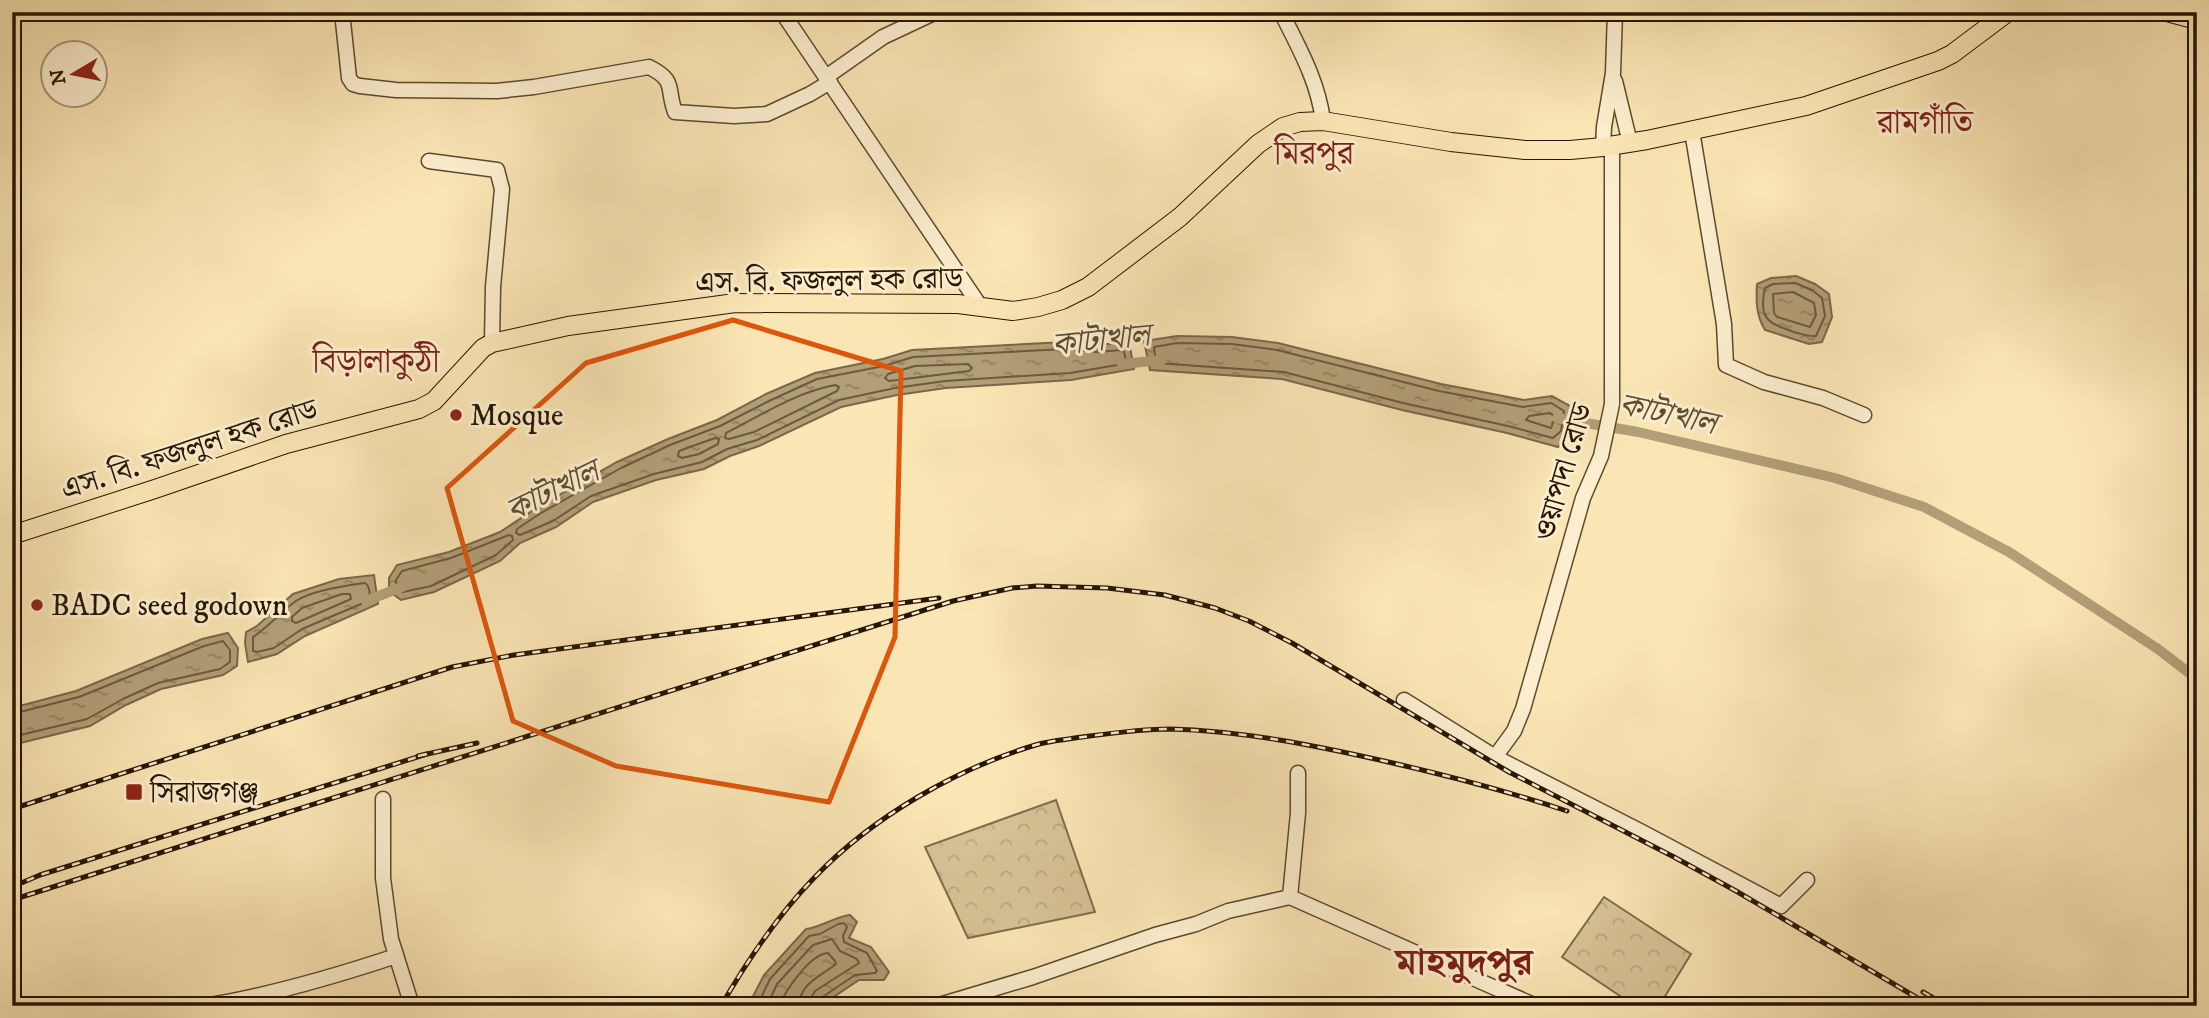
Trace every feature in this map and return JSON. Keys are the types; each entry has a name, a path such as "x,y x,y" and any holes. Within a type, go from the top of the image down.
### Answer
{"main road":[{"name":"এস. বি. ফজলুল হক রোড","path":"12,535 286,444 419,409 434,401 483,348 492,343 568,326 736,303 932,303 1013,311 1062,300 1088,287 1180,217 1258,144 1283,127 1300,122 1323,121 1451,142 1525,150 1615,146 1806,106 1938,61 1952,54 2008,12"},
{"path":"2167,12 2197,20"}],"street":[{"path":"342,12 349,78 353,84 360,86 396,90 497,91 534,88 649,67 661,73 668,81 675,112 734,116 767,114 810,94 883,37 936,12"},
{"path":"782,12 980,306"},
{"path":"1281,12 1311,71 1321,103 1323,121"},
{"name":"ওয়াপদা রোড","path":"1495,757 1518,721 1583,498 1601,456 1612,404 1615,12"},
{"name":"ওয়াপদা রোড","path":"1613,73 1604,127 1615,146"},
{"path":"1692,131 1724,324 1726,365 1764,382 1823,398 1864,415"},
{"path":"429,161 497,170 500,176 502,189 493,287 492,343"},
{"path":"1404,700 1495,757 1780,906 1807,880"},
{"path":"1290,897 1298,813 1298,773"},
{"path":"383,799 383,878 391,939 412,1006"},
{"path":"936,1006 1196,924 1228,911 1290,897 1536,1006"},
{"path":"205,1006 246,1002 396,956"}],"highlighted area":[{"path":"733,320 901,371 895,637 829,802 616,766 513,721 447,488 586,363"}],"green space":[{"path":"1056,800 1095,912 968,938 925,847"},
{"path":"1604,897 1691,954 1659,1006 1635,1006 1562,957"}],"water":[{"path":"1796,276 1829,294 1832,317 1822,342 1809,344 1765,330 1760,319 1757,284 1771,278"},
{"path":"1177,336 1232,337 1278,343 1441,384 1524,400 1552,396 1572,407 1568,434 1558,447 1282,379 1150,370 1144,341"},
{"path":"1066,342 1097,345 1129,342 1134,369 1071,380 946,388 841,407 704,469 656,480 593,502 556,527 520,543 500,561 434,592 401,600 389,591 389,578 397,565 449,552 500,532 617,462 717,420 766,394 815,373 912,350"},
{"path":"374,575 378,604 305,636 277,654 248,662 246,632 257,626 293,594 339,579"},
{"path":"228,633 238,648 237,666 223,675 161,689 90,726 12,745 12,708 76,691 202,639"},
{"path":"850,915 857,922 849,938 871,947 889,972 884,980 859,980 820,1006 748,1006 764,975 806,929"}],"waterway":[{"name":"কাটাখাল","path":"1122,364 1162,360"},
{"name":"কাটাখাল","path":"1557,418 1638,432 1835,478 1924,507 2009,552 2158,649 2197,679"},
{"name":"কাটাখাল","path":"366,601 404,586"}],"railway":[{"path":"12,900 953,601 1012,588 1107,588 1165,595 1215,608 1249,621 1292,643 1509,772 1736,891 1931,1006"},
{"path":"12,809 452,667 514,655 939,598"},
{"path":"721,1006 752,955 788,907 814,878 862,835 948,780 1039,744 1158,729 1251,736 1407,766 1567,811"},
{"path":"418,756 477,743"},
{"path":"12,887 40,875 427,754"},
{"path":"1923,992 1947,1006"}],"place":[{"name":"Mosque","path":"456,415"},
{"name":"BADC seed godown","path":"37,605"},
{"name":"সিরাজগঞ্জ","path":"134,792"}],"district":[{"name":"রামগাঁতি","path":"1925,121"},
{"name":"মিরপুর","path":"1314,152"},
{"name":"বিড়ালাকুঠী","path":"376,360"},
{"name":"মাহমুদপুর","path":"1464,961"}]}
